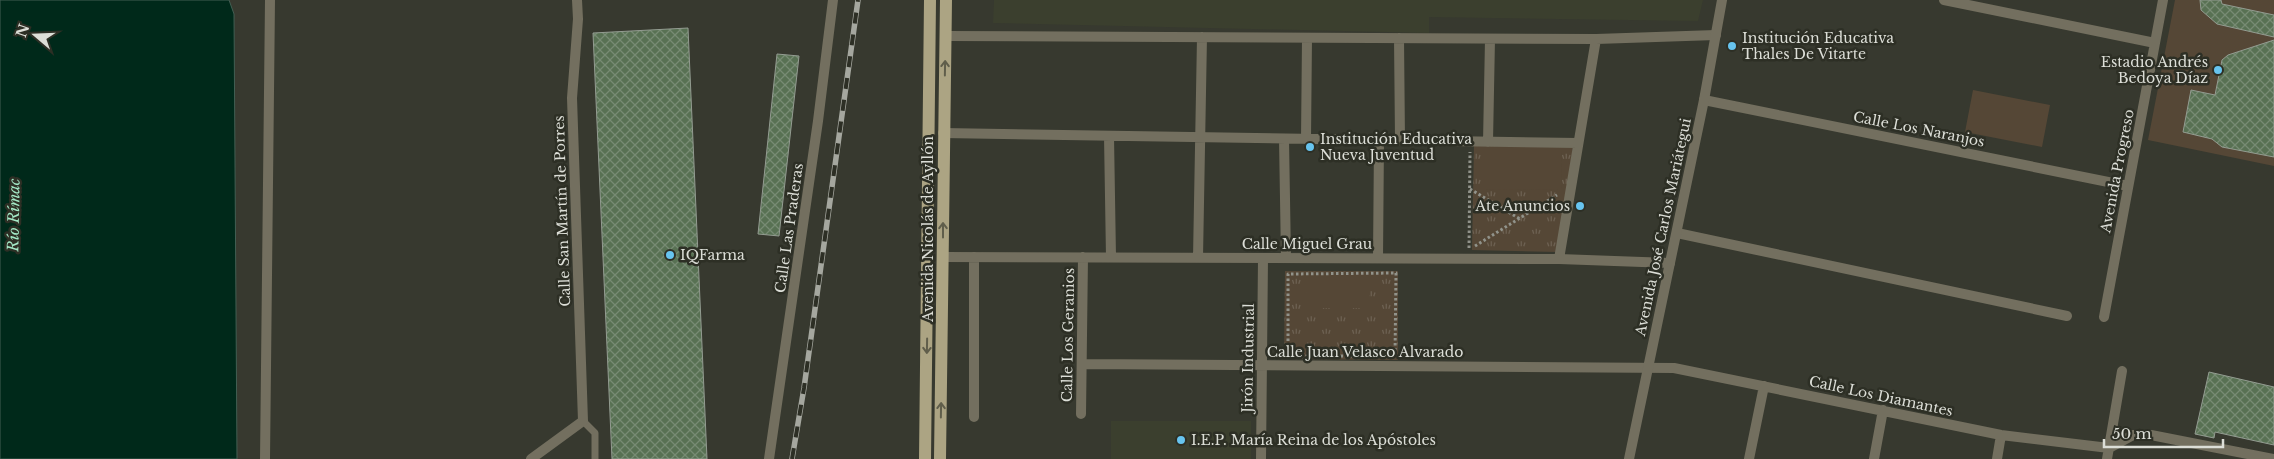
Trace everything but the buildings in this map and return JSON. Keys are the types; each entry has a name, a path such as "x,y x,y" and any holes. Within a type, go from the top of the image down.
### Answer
{"main road":[{"name":"Avenida Nicolás de Ayllón","path":"925,459 930,0"},
{"name":"Avenida Nicolás de Ayllón","path":"940,459 946,0"}],"street":[{"path":"265,459 270,0"},
{"name":"Calle San Martín de Porres","path":"577,0 578,19 572,98 583,421"},
{"name":"Calle Las Praderas","path":"769,459 816,141 833,0"},
{"name":"Avenida José Carlos Mariátegui","path":"1629,459 1704,100 1722,0"},
{"path":"1944,0 2155,43"},
{"name":"Avenida Progreso","path":"2104,317 2163,0"},
{"path":"946,36 1596,39 1716,35"},
{"path":"1198,258 1202,37"},
{"path":"1306,38 1306,139"},
{"path":"1399,38 1400,140"},
{"path":"1488,142 1490,39"},
{"path":"1559,259 1596,39"},
{"name":"Calle Los Naranjos","path":"1704,100 2128,186"},
{"path":"943,133 1578,143"},
{"path":"1109,136 1111,258"},
{"path":"1284,139 1286,258"},
{"path":"1378,258 1379,140"},
{"path":"1677,233 2067,316"},
{"name":"Calle Miguel Grau","path":"943,257 1559,259 1670,263"},
{"path":"974,257 974,418"},
{"name":"Calle Los Geranios","path":"1081,414 1083,257"},
{"name":"Jirón Industrial","path":"1261,459 1263,258"},
{"name":"Calle Juan Velasco Alvarado","path":"1082,364 1647,367"},
{"name":"Calle Los Diamantes","path":"1647,367 1674,368 2001,435 2109,448"},
{"path":"2107,459 2122,371"},
{"path":"1749,459 1764,386"},
{"path":"1874,459 1883,410"},
{"path":"531,459 583,421"},
{"path":"1997,459 2001,435"},
{"path":"2109,448 2132,435 2151,435 2273,459"}],"lane":[{"path":"583,421 595,433 595,459"}],"path":[{"path":"1469,259 1470,142"},
{"path":"1469,188 1520,219"},
{"path":"1484,247 1475,247 1558,195"},
{"path":"1396,273 1395,356 1288,356 1288,274 1396,273"}],"shaded area":[{"path":"994,0 1703,0 1698,21 1429,17 1429,33 993,23"},
{"name":"I.E.P. María Reina de los Apóstoles","path":"1111,421 1251,421 1251,459 1111,459"}],"green space":[{"name":"Estadio Andrés Bedoya Díaz","path":"2175,0 2274,0 2274,166 2148,140"},
{"path":"1973,90 2050,105 2042,147 1965,132"},
{"path":"1474,145 1573,147 1558,252 1472,250"},
{"path":"1484,151 1562,151 1561,190 1484,189"},
{"path":"1285,271 1398,271 1398,360 1284,359"},
{"path":"1307,278 1369,278 1369,308 1307,308"}],"water":[{"name":"Río Rímac","path":"0,0 229,0 234,14 237,459 0,459"}],"railway":[{"path":"792,459 804,388 858,0"}],"place":[{"name":"Institución Educativa Thales De Vitarte","path":"1732,46"},
{"name":"Estadio Andrés Bedoya Díaz","path":"2218,70"},
{"name":"Institución Educativa Nueva Juventud","path":"1310,147"},
{"name":"Ate Anuncios","path":"1580,206"},
{"name":"IQFarma","path":"670,255"},
{"name":"I.E.P. María Reina de los Apóstoles","path":"1181,440"}]}
